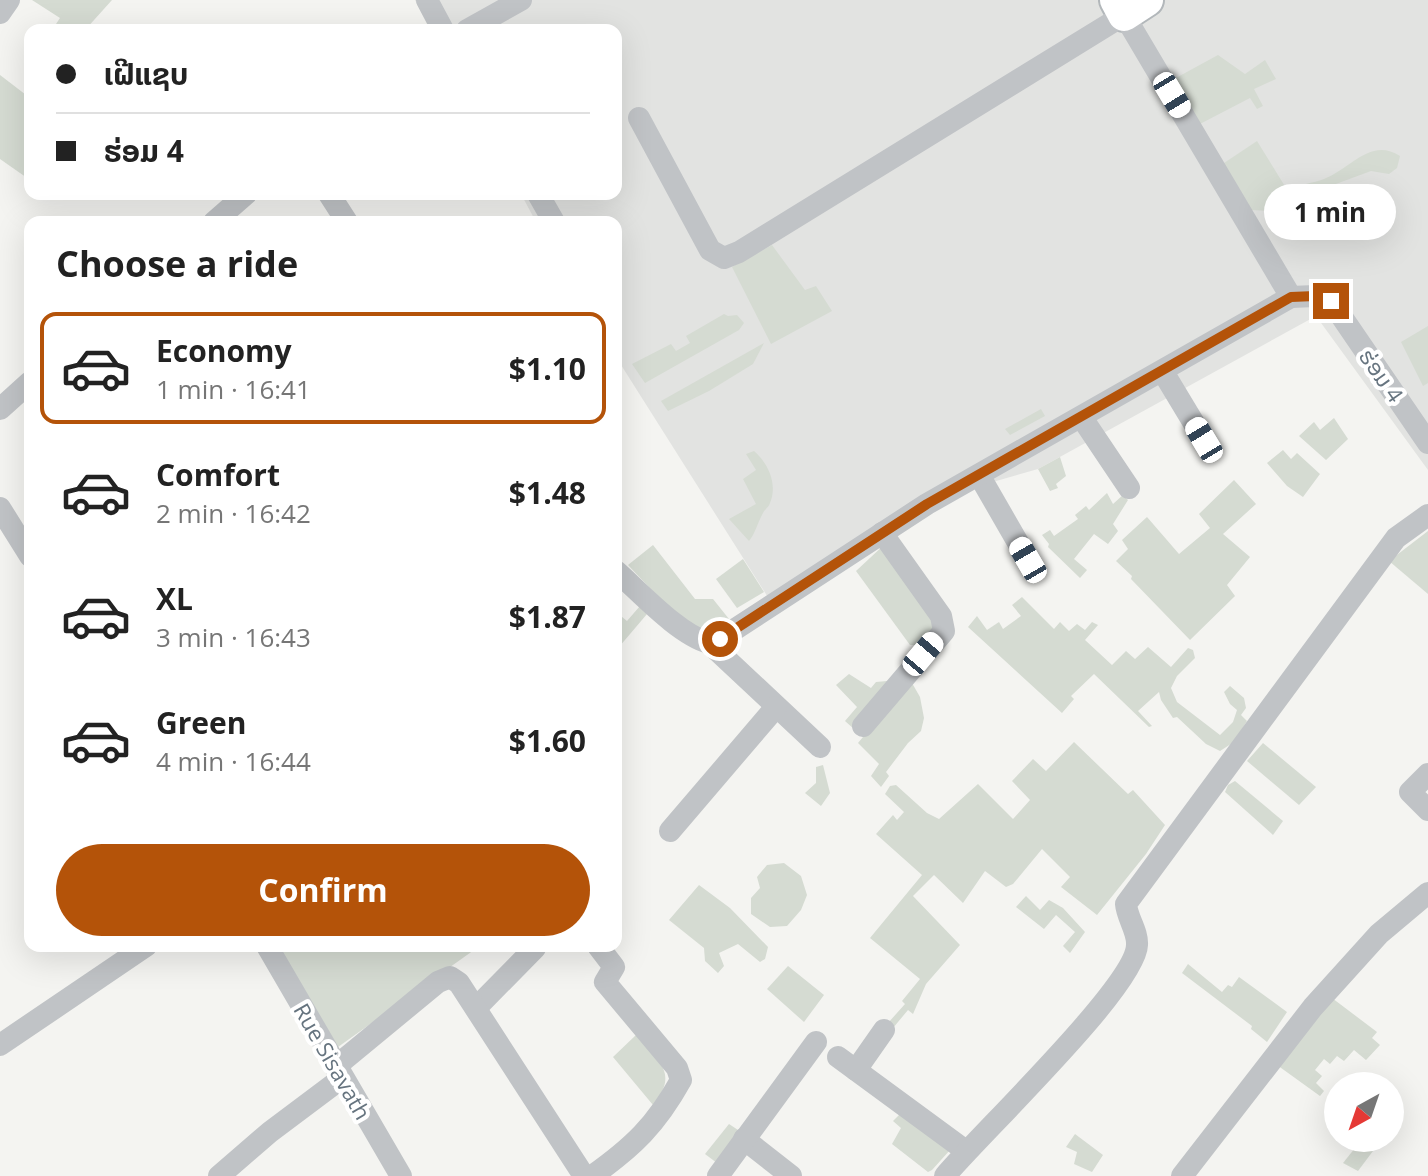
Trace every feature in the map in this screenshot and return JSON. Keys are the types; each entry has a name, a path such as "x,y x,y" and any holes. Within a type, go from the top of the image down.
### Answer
{"street":[{"path":"0,13 9,0"},
{"path":"427,0 440,24"},
{"path":"478,24 521,0"},
{"path":"639,118 710,250 724,258 739,252 1129,5 1291,297 927,504 720,639 709,643"},
{"path":"221,216 239,200"},
{"name":"ຮ່ອມ 4","path":"1291,297 1315,296 1331,301 1428,443"},
{"path":"1163,372 1204,440"},
{"path":"0,409 24,387"},
{"path":"1082,418 1129,488"},
{"path":"979,475 1028,560"},
{"path":"0,508 6,536 24,551"},
{"path":"945,1176 1065,1048 1121,980 1137,943 1126,904 1396,538 1428,515"},
{"path":"863,726 944,631 941,616 882,533"},
{"path":"622,576 679,626 697,639 709,643 820,747"},
{"path":"670,831 776,707"},
{"path":"1428,774 1410,792 1428,810"},
{"path":"1182,1176 1313,1007 1379,934 1419,917 1428,893"},
{"path":"0,1045 137,952"},
{"name":"Rue Sisavath","path":"270,952 401,1176"},
{"path":"476,1008 531,952"},
{"path":"592,1176 628,1150 658,1117 681,1080 677,1068 605,982 614,967 603,952"},
{"path":"219,1176 438,982 450,977 459,983 476,1008 584,1176"},
{"path":"884,1030 847,1064 966,1151"},
{"path":"718,1176 816,1042"},
{"path":"744,1139 791,1176"}],"shaded area":[{"path":"32,0 112,0 90,24 56,24 60,18"},
{"path":"415,0 1428,0 1428,470 1316,316 1038,469 951,494 776,610 622,366 622,216 533,216 524,200 622,200 622,24 427,24"},
{"path":"1218,55 1245,74 1265,60 1276,79 1254,89 1263,106 1257,109 1250,98 1198,125 1174,79"},
{"path":"0,75 24,93 24,176 0,159"},
{"path":"1257,141 1286,188 1324,179 1370,152 1389,151 1400,156 1397,168 1389,174 1371,171 1270,211 1251,210 1221,165"},
{"path":"772,245 805,290 816,286 832,311 771,344 732,267"},
{"path":"724,314 737,315 744,323 739,330 645,383 632,364 671,344 676,351 690,343 686,336"},
{"path":"1428,326 1428,383 1423,386 1401,342"},
{"path":"764,343 753,364 709,391 668,411 661,401"},
{"path":"1041,409 1045,416 1010,435 1005,429"},
{"path":"1334,418 1348,439 1326,460 1299,436 1314,422 1320,430"},
{"path":"1283,450 1291,459 1297,453 1320,474 1303,497 1287,486 1267,463"},
{"path":"754,451 767,468 773,489 769,504 749,541 729,519 756,504 743,479 756,470 746,454"},
{"path":"1060,457 1066,476 1056,484 1058,488 1050,491 1038,469"},
{"path":"1234,480 1256,504 1223,534 1250,557 1227,585 1235,596 1190,640 1116,561 1128,549 1122,540 1147,517 1179,554 1210,528 1199,514"},
{"path":"1107,493 1113,504 1123,495 1128,500 1113,524 1118,531 1108,544 1094,534 1074,559 1087,570 1080,578 1048,547 1042,535 1050,530 1054,536 1078,519 1075,515 1086,506 1089,510"},
{"path":"1428,531 1428,594 1389,561"},
{"path":"885,544 937,614 934,632 920,645 910,645 856,571"},
{"path":"653,545 695,599 713,599 729,619 706,635 686,626 628,565"},
{"path":"743,559 764,592 737,608 716,579"},
{"path":"1022,597 1054,629 1060,622 1069,631 1077,624 1085,630 1092,622 1098,625 1085,640 1112,665 1126,651 1135,659 1148,647 1171,667 1188,648 1193,650 1195,658 1177,676 1171,688 1177,702 1220,735 1233,722 1237,710 1224,692 1230,686 1244,698 1246,708 1241,715 1247,721 1234,742 1220,751 1206,744 1177,717 1173,718 1159,692 1138,711 1152,726 1149,727 1094,674 1071,696 1074,699 1062,713 968,627 977,616 987,630 999,622 1003,629 1021,616 1012,605"},
{"path":"640,606 647,614 622,643 622,617 627,621"},
{"path":"849,674 871,688 876,682 887,681 885,704 912,683 920,697 924,718 921,731 886,772 889,776 881,787 871,776 879,764 858,743 863,737 845,721 857,707 836,685"},
{"path":"1074,742 1128,794 1133,790 1165,825 1097,915 1061,887 1070,877 1042,849 1013,884 1006,887 985,871 963,903 934,875 913,896 960,945 926,984 913,1014 908,1010 893,1028 888,1023 905,1004 902,1001 920,979 870,938 922,875 876,834 893,815 897,820 904,812 885,794 890,786 896,785 927,813 939,819 978,784 1013,819 1030,800 1012,781 1033,759 1046,771"},
{"path":"1263,743 1316,787 1299,805 1247,761"},
{"path":"823,765 830,793 821,806 805,793 816,783 816,767"},
{"path":"1235,781 1283,821 1273,835 1225,792 1228,785"},
{"path":"784,863 801,876 807,895 801,910 787,926 770,927 751,914 751,898 760,888 757,877 767,865"},
{"path":"699,885 730,908 768,947 765,959 760,962 738,944 719,953 724,966 718,973 705,961 704,948 669,920"},
{"path":"1026,896 1040,910 1049,900 1063,908 1085,932 1070,953 1063,946 1075,932 1056,915 1044,929 1016,907"},
{"path":"281,952 471,952 338,1047"},
{"path":"1188,964 1222,992 1228,985 1232,987 1239,977 1287,1012 1267,1042 1251,1029 1252,1026 1182,973"},
{"path":"788,966 824,995 804,1022 767,989"},
{"path":"1332,998 1377,1032 1372,1038 1380,1045 1366,1060 1354,1050 1344,1061 1337,1056 1330,1064 1324,1059 1315,1070 1322,1076 1316,1083 1324,1091 1320,1096 1277,1065"},
{"path":"636,1035 658,1060 665,1076 661,1094 653,1105 613,1057"},
{"path":"902,1112 950,1150 928,1172 892,1144 901,1128 893,1121"},
{"path":"729,1124 744,1134 721,1166 705,1154"},
{"path":"1075,1134 1103,1155 1092,1172 1074,1164 1077,1152 1066,1147"},
{"path":"1352,1152 1372,1152 1358,1171 1343,1163"}],"route":[{"path":"720,639 927,504 1291,297 1315,296 1331,301"}]}
